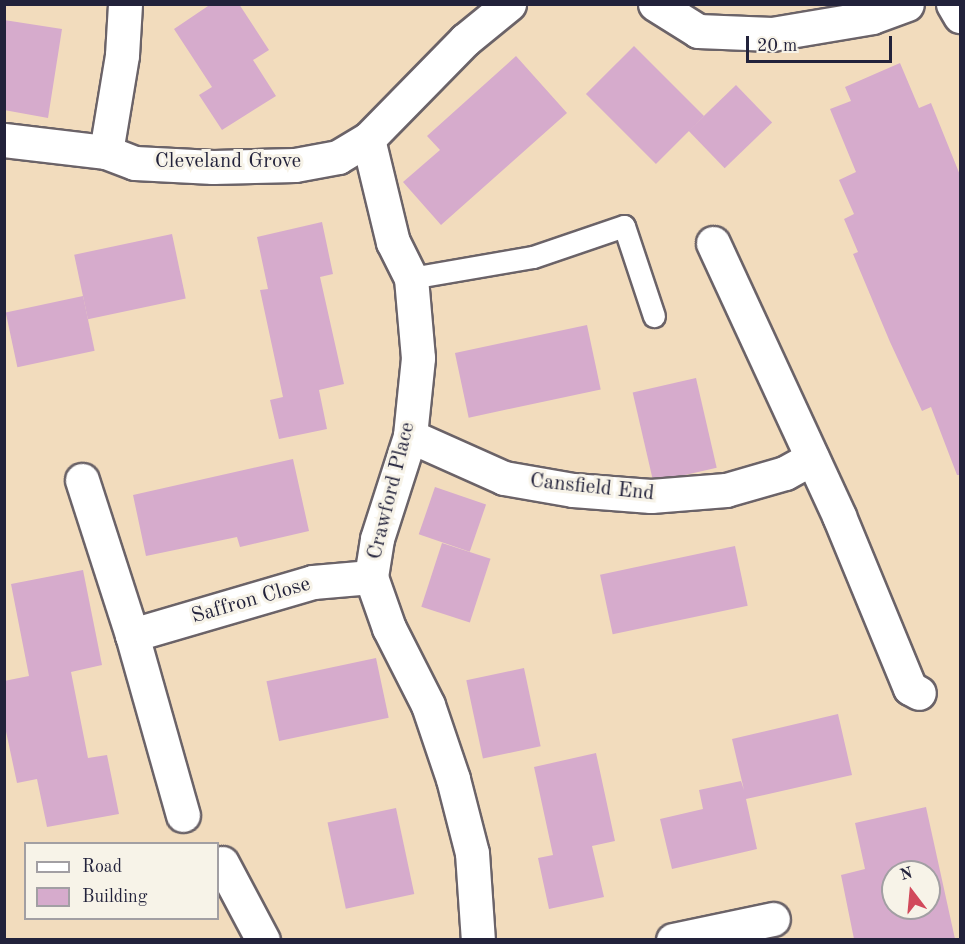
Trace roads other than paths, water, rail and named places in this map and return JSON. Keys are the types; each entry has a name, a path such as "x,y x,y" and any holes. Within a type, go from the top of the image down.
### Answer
{"street":[{"path":"106,152 122,55 125,4"},
{"name":"Cleveland Grove","path":"4,140 106,152 146,163 213,167 295,165 338,157 368,139 465,40 509,4"},
{"path":"655,4 698,31 772,34 872,17 907,4"},
{"path":"953,4 960,16"},
{"name":"Crawford Place","path":"368,139 393,242 411,278 418,358 410,436 377,539 371,577 389,628 428,705 453,779 472,853 478,939"},
{"path":"712,243 812,458 909,688 919,693"},
{"name":"Cansfield End","path":"410,436 504,478 573,490 651,496 726,490 785,473 812,458"},
{"path":"82,480 132,635 183,814"},
{"name":"Saffron Close","path":"132,635 313,582 371,577"},
{"path":"222,863 262,939"},
{"path":"673,939 773,919"}],"lane":[{"path":"411,278 533,257 624,226 654,316"}]}
